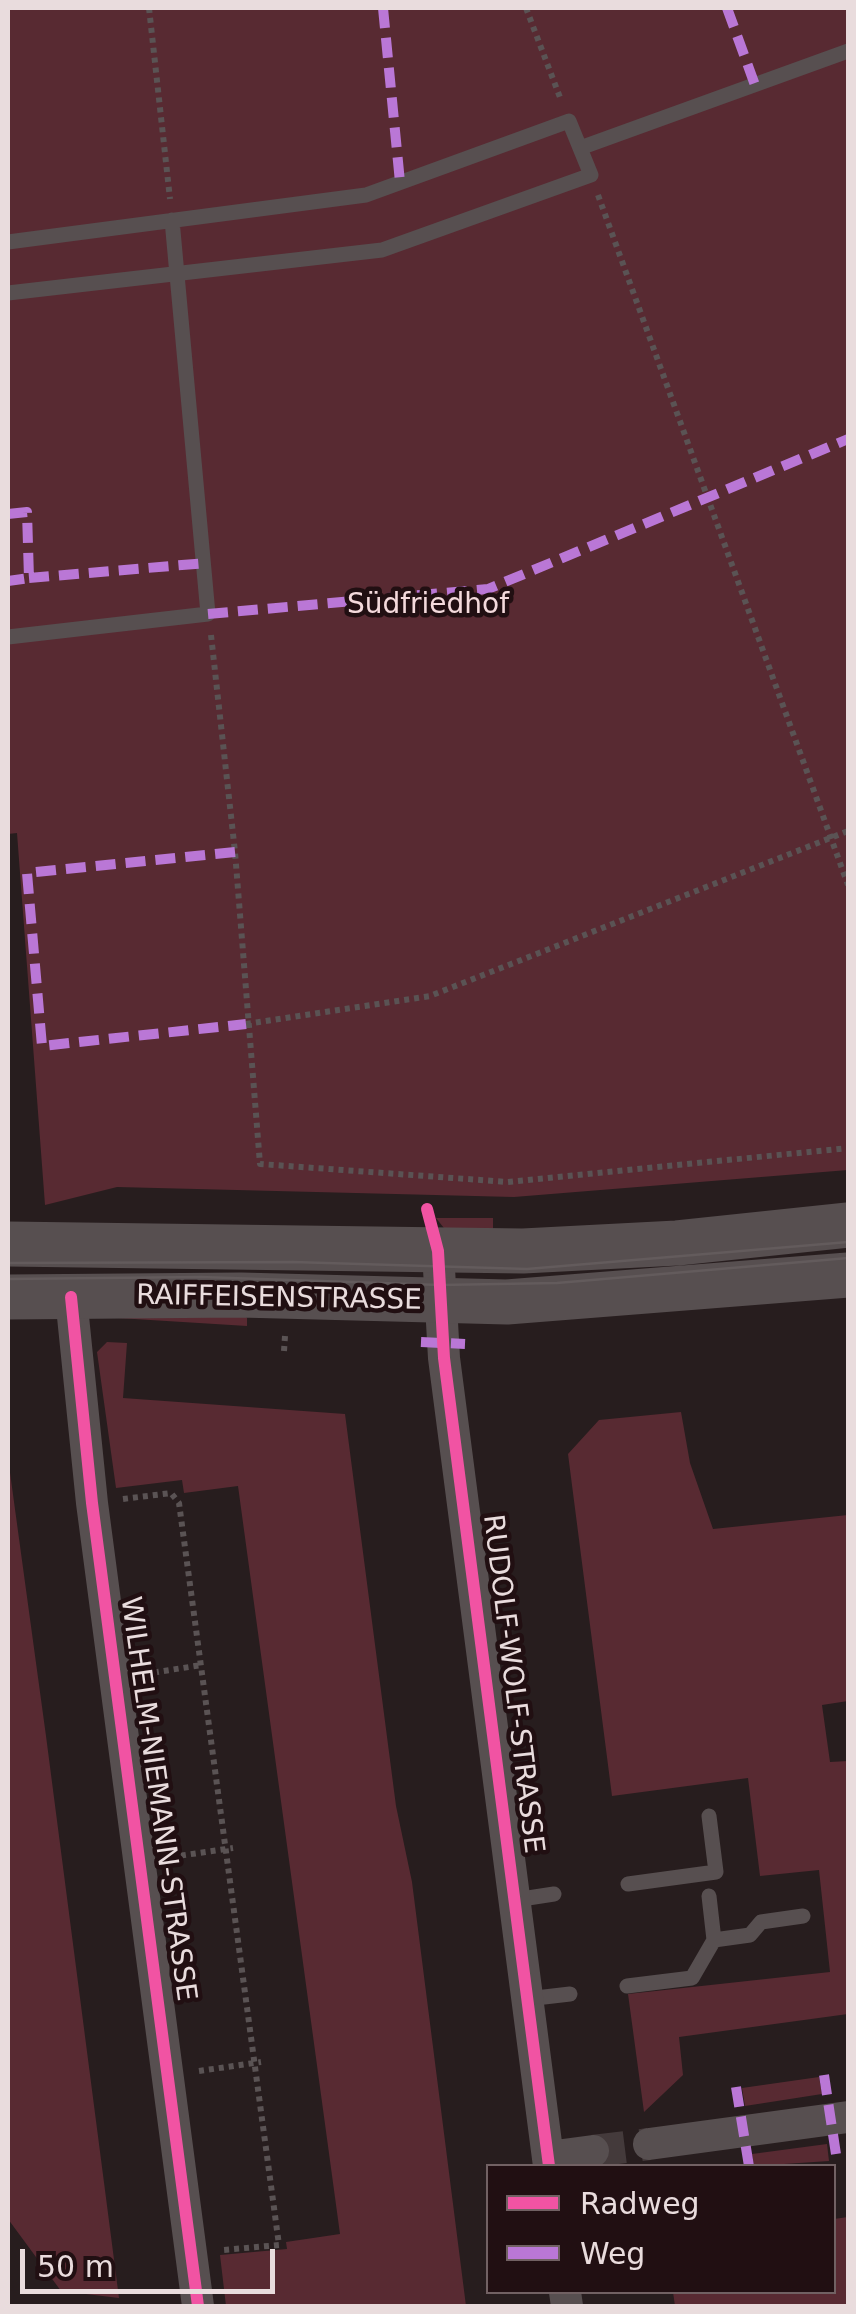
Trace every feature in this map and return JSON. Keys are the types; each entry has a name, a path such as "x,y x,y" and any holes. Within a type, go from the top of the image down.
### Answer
{"main road":[{"name":"RAIFFEISENSTRASSE","path":"8,1244 438,1251 617,1246 848,1226"},
{"name":"RAIFFEISENSTRASSE","path":"8,1297 241,1295 441,1302 604,1297 848,1274"}],"street":[{"name":"RUDOLF-WOLF-STRASSE","path":"438,1251 444,1358 549,2162"},
{"name":"WILHELM-NIEMANN-STRASSE","path":"72,1297 92,1504 198,2306"},
{"path":"649,2144 848,2117"},
{"path":"549,2162 594,2152"}],"lane":[{"path":"580,148 848,51"},
{"path":"8,242 366,195 569,121 591,175 382,250 8,293"},
{"path":"8,638 208,614 172,220"},
{"path":"628,1884 716,1872 708,1816"},
{"path":"515,1900 554,1894"},
{"path":"627,1986 692,1978 714,1940 708,1896"},
{"path":"714,1940 750,1934 760,1922 803,1916"},
{"path":"527,1999 570,1994"}],"path":[{"path":"149,8 172,220"},
{"path":"526,8 569,121"},
{"path":"591,175 848,885"},
{"path":"208,614 235,852 260,1164 508,1182 848,1148"},
{"path":"246,1024 430,996 848,831"},
{"path":"284,1350 285,1336"},
{"path":"92,1504 171,1493 179,1503 187,1537 283,2245 192,2253"},
{"path":"116,1678 202,1665"},
{"path":"140,1861 229,1849"},
{"path":"168,2076 258,2062"}],"green space":[{"name":"Südfriedhof","path":"8,8 848,8 848,1170 514,1197 117,1187 45,1205 17,833 8,834"},
{"path":"436,1218 493,1218 493,1238 451,1237"},
{"path":"235,1305 247,1318 247,1326 102,1317"},
{"path":"107,1342 127,1343 123,1398 345,1414 396,1806 412,1882 466,2306 226,2306 220,2255 287,2249 286,2242 340,2234 238,1486 184,1493 182,1480 116,1488 97,1352"},
{"path":"681,1412 690,1463 713,1529 848,1515 848,1701 822,1705 830,1762 848,1761 848,2014 679,2037 683,2075 644,2112 628,1994 830,1972 819,1870 760,1876 748,1778 612,1796 568,1454 599,1420"},
{"path":"8,1458 119,2298 61,2291 8,2219"},
{"path":"819,2077 822,2094 745,2106 742,2088"},
{"path":"827,2144 829,2161 754,2164 752,2154"},
{"path":"848,2217 848,2306 675,2306 673,2294 836,2294 836,2219"}],"tunnel":[{"path":"593,2151 649,2144"}],"tram line":[{"path":"8,1263 293,1262 527,1269 848,1242"},
{"path":"8,1279 201,1277 440,1285 557,1283 848,1258"}],"marked path":[{"path":"383,8 400,182"},
{"path":"727,8 755,85"},
{"path":"208,614 488,589 848,439"},
{"path":"8,514 27,512 29,578 8,581"},
{"path":"29,578 206,563"},
{"path":"235,852 27,873 42,1046 246,1024"},
{"path":"421,1342 465,1344"},
{"path":"824,2075 837,2161"},
{"path":"736,2087 749,2164"}],"cycle path":[{"path":"427,1209 438,1251 444,1358 549,2164"},
{"path":"71,1297 92,1503 198,2306"}]}
